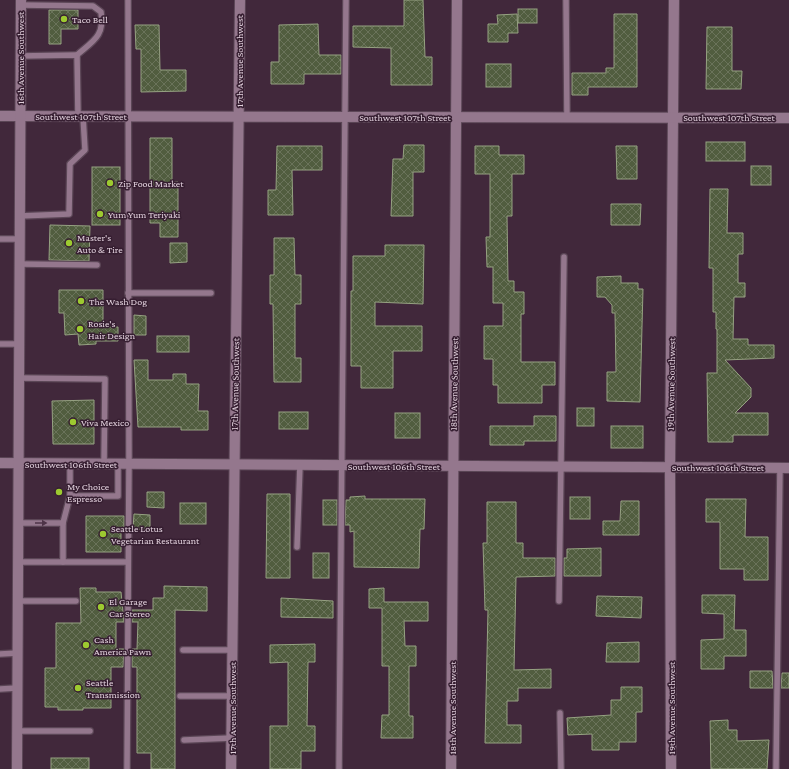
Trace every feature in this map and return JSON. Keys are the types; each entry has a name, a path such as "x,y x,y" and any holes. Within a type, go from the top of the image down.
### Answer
{"street":[{"name":"17th Avenue Southwest","path":"231,769 240,0"},
{"name":"18th Avenue Southwest","path":"451,769 457,0"},
{"name":"19th Avenue Southwest","path":"671,769 670,467 674,0"},
{"name":"16th Avenue Southwest","path":"17,769 19,463 18,344 21,3"},
{"name":"Southwest 107th Street","path":"0,116 789,118"},
{"name":"Southwest 106th Street","path":"0,463 784,468"}],"lane":[{"path":"127,769 129,464 128,0"},
{"path":"339,769 343,465 346,0"},
{"path":"566,0 567,117"},
{"path":"20,56 77,55 100,35 103,23 101,12 93,6 21,3"},
{"path":"19,216 69,214 70,164 84,150 80,116 77,55"},
{"path":"0,239 19,240"},
{"path":"559,601 564,257"},
{"path":"19,264 97,265"},
{"path":"128,293 211,293"},
{"path":"0,344 18,344"},
{"path":"19,378 105,379 104,464"},
{"path":"63,562 64,523 70,496 70,464"},
{"path":"70,496 118,496 118,464"},
{"path":"297,547 300,465"},
{"path":"776,769 784,468"},
{"path":"18,523 64,523"},
{"path":"18,562 128,562"},
{"path":"18,600 76,601"},
{"path":"183,650 232,650"},
{"path":"0,654 18,653"},
{"path":"0,689 17,688"},
{"path":"180,696 232,696"},
{"path":"560,713 562,769"},
{"path":"17,731 90,731"},
{"path":"184,740 232,738"}],"building":[{"path":"404,0 423,0 425,57 432,57 432,85 391,85 391,48 353,47 353,26 404,26"},
{"path":"518,9 537,9 537,23 518,23"},
{"name":"Taco Bell","path":"49,10 78,10 78,29 61,29 61,44 49,44"},
{"path":"517,14 518,33 508,33 508,42 488,42 488,24 498,24 497,15"},
{"path":"614,14 637,14 637,87 588,87 588,95 572,95 572,73 606,73 606,68 614,68"},
{"path":"318,24 319,55 341,55 341,74 304,74 304,84 271,84 271,62 279,62 279,25"},
{"path":"135,25 159,25 160,70 186,70 186,91 141,92 141,49 136,49"},
{"path":"707,27 732,27 732,71 742,71 741,89 706,89"},
{"path":"486,64 511,64 511,87 486,87"},
{"path":"150,138 172,138 172,182 178,182 178,237 160,237 160,223 150,223"},
{"path":"706,142 745,142 745,161 706,161"},
{"path":"404,145 424,145 424,172 413,172 413,216 391,216 393,159 403,159"},
{"path":"277,146 322,146 322,170 292,170 293,215 268,215 268,190 276,190"},
{"path":"475,146 499,146 499,155 524,155 524,174 512,174 512,216 507,216 508,281 514,281 514,292 524,292 524,314 521,314 521,362 555,362 555,385 542,385 542,403 498,403 498,385 493,385 493,359 484,359 484,326 503,326 503,303 493,303 493,267 487,267 486,237 490,237 490,174 475,174"},
{"path":"616,146 637,146 637,179 617,179"},
{"path":"751,166 771,166 771,185 751,185"},
{"path":"92,167 120,167 120,225 92,225"},
{"path":"710,189 728,189 727,233 743,233 743,254 738,254 738,283 745,283 745,297 734,297 733,339 748,339 748,345 774,345 774,358 725,360 751,388 751,397 735,413 768,413 768,435 733,435 733,442 708,442 707,373 717,373 716,312 713,312 713,268 709,268"},
{"path":"611,204 641,204 640,225 611,225"},
{"name":"Master's Auto & Tire","path":"50,225 90,226 89,261 49,260"},
{"path":"274,238 294,238 295,275 301,275 301,304 295,304 295,358 301,358 301,382 274,382 273,304 270,304 270,275 274,275"},
{"path":"170,243 187,243 187,262 170,263"},
{"path":"385,245 424,245 423,304 375,302 375,326 422,326 422,351 393,351 393,388 361,388 361,366 351,366 351,291 353,291 353,256 385,256"},
{"path":"621,276 621,283 638,283 638,289 643,289 640,402 607,401 607,372 616,372 615,313 612,313 612,305 605,297 597,297 597,277"},
{"path":"59,290 103,290 103,327 118,327 118,341 96,341 96,344 79,345 78,334 65,335 64,313 59,313"},
{"path":"134,315 146,316 146,335 134,335"},
{"path":"157,336 189,336 189,352 157,352"},
{"path":"134,360 148,360 148,380 173,380 173,374 186,374 186,384 199,384 198,411 208,411 208,430 181,430 181,427 138,427"},
{"name":"Viva Mexico","path":"94,400 94,444 53,444 52,401"},
{"path":"577,408 594,408 594,426 577,426"},
{"path":"279,412 308,412 308,429 279,429"},
{"path":"395,413 420,413 420,438 395,438"},
{"path":"534,416 556,416 556,441 524,441 524,445 490,445 490,426 534,426"},
{"path":"611,426 643,426 643,448 611,448"},
{"path":"147,492 164,492 164,508 147,507"},
{"path":"267,494 290,494 290,578 266,578"},
{"path":"365,496 365,499 425,499 424,529 420,529 419,568 354,567 354,531 350,532 350,525 345,525 346,500 350,500 350,497"},
{"path":"570,497 590,497 590,519 570,519"},
{"path":"706,499 746,499 745,537 768,537 768,580 744,580 744,569 720,569 720,522 706,522"},
{"path":"323,500 337,500 337,525 323,525"},
{"path":"621,501 639,501 639,535 603,535 603,521 620,521"},
{"path":"487,502 516,502 516,543 523,543 523,558 555,558 555,576 516,577 514,670 551,669 551,688 518,688 518,701 507,701 507,725 521,725 521,743 485,743 488,610 485,610 483,543 487,543"},
{"path":"180,503 206,503 206,524 180,524"},
{"path":"134,514 150,515 150,530 133,529"},
{"name":"Seattle Lotus Vegetarian Restaurant","path":"86,516 124,516 124,529 121,529 121,552 86,552"},
{"path":"601,548 601,576 564,576 564,558 567,558 567,549"},
{"path":"313,553 329,553 329,578 313,578"},
{"path":"164,586 207,587 207,611 175,610 175,769 151,769 151,753 137,753 137,667 132,667 132,649 137,649 138,622 132,622 132,610 153,610 153,598 164,598"},
{"path":"80,588 96,588 96,592 121,592 124,622 116,622 116,649 124,649 123,667 111,667 111,708 58,710 58,707 45,707 45,668 56,668 56,623 81,623"},
{"path":"384,588 384,602 428,602 428,621 404,621 405,646 416,646 416,666 409,666 409,716 413,716 413,738 381,738 382,715 389,715 389,666 382,666 382,608 369,608 369,589"},
{"path":"702,595 735,595 734,630 746,630 746,656 724,656 724,669 701,669 701,640 724,639 724,614 702,613"},
{"path":"597,596 642,597 641,618 596,616"},
{"path":"281,598 333,601 333,618 281,617"},
{"path":"639,642 639,662 606,662 607,643"},
{"path":"315,644 315,662 308,662 307,726 315,726 315,751 301,751 301,769 270,769 270,726 288,726 288,662 270,663 270,645"},
{"path":"750,671 772,671 773,688 750,688"},
{"path":"782,673 789,673 789,688 781,688"},
{"path":"621,687 642,687 642,712 636,712 636,742 619,742 619,750 592,750 592,734 568,735 567,718 611,715 611,700 621,700"},
{"path":"728,720 728,730 737,730 737,741 769,740 767,769 711,769 710,721"},
{"path":"51,758 89,758 89,769 51,769"}],"place":[{"name":"Taco Bell","path":"64,19"},
{"name":"Zip Food Market","path":"110,183"},
{"name":"Yum Yum Teriyaki","path":"100,214"},
{"name":"Master's Auto & Tire","path":"69,243"},
{"name":"The Wash Dog","path":"81,301"},
{"name":"Rosie's Hair Design","path":"80,329"},
{"name":"Viva Mexico","path":"73,422"},
{"name":"My Choice Espresso","path":"59,492"},
{"name":"Seattle Lotus Vegetarian Restaurant","path":"103,534"},
{"name":"El Garage Car Stereo","path":"101,607"},
{"name":"Cash America Pawn","path":"86,645"},
{"name":"Seattle Transmission","path":"78,688"}]}
